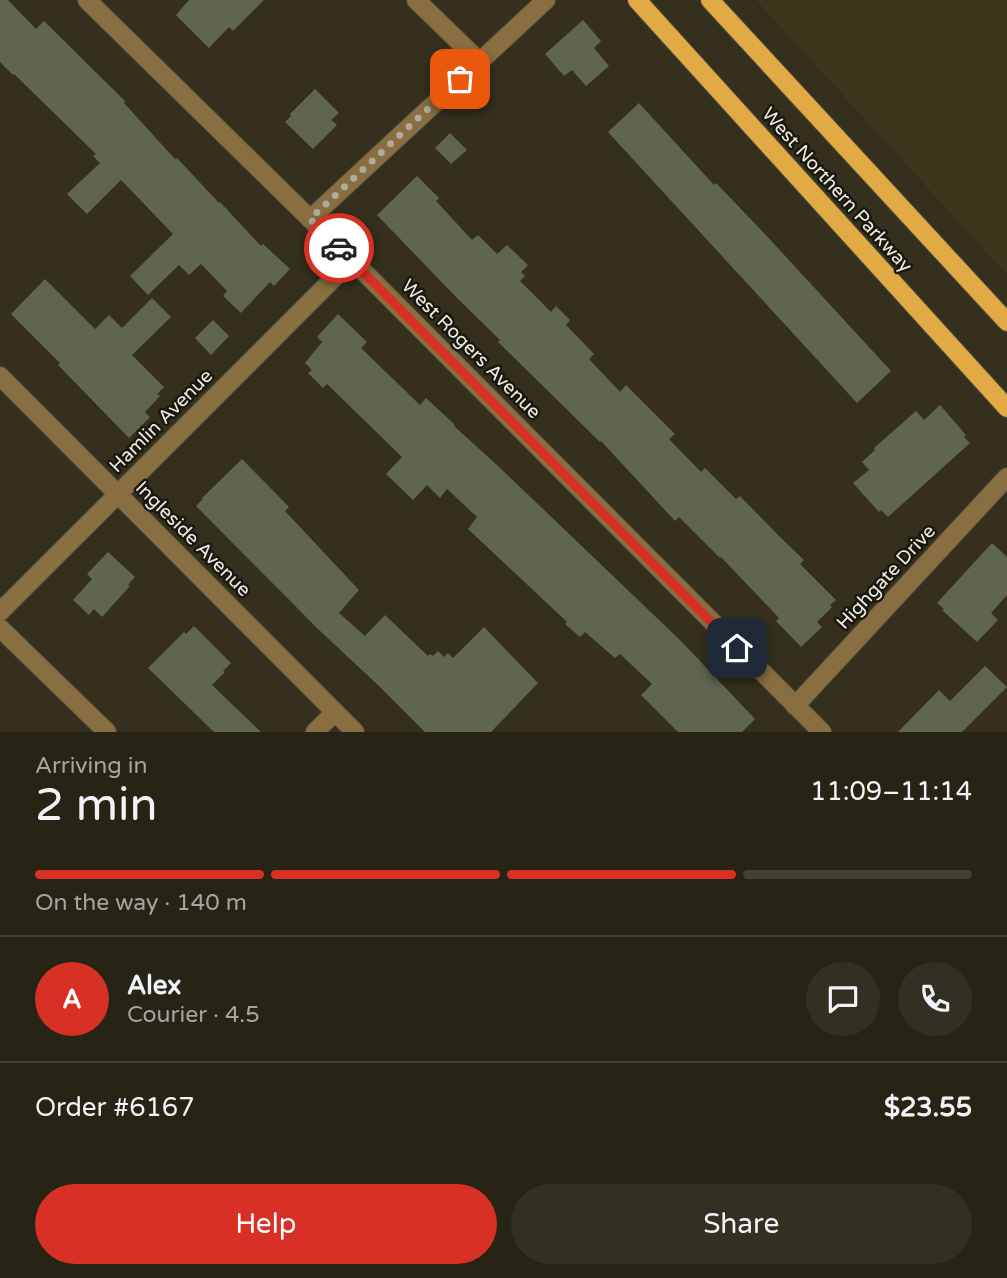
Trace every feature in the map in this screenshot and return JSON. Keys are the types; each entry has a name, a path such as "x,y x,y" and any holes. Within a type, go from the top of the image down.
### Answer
{"main road":[{"name":"West Northern Parkway","path":"637,0 1007,408"},
{"name":"West Northern Parkway","path":"710,0 1007,322"}],"street":[{"name":"West Rogers Avenue","path":"87,0 352,260 822,732"},
{"path":"416,0 479,61"},
{"path":"310,219 546,0"},
{"name":"Hamlin Avenue","path":"0,612 352,260"},
{"name":"Ingleside Avenue","path":"0,376 355,732"},
{"name":"Highgate Drive","path":"795,706 1007,477"},
{"path":"0,628 107,732"},
{"path":"315,732 335,712"}],"shaded area":[{"path":"756,0 1007,0 1007,275"}],"building":[{"path":"0,0 8,0 36,29 44,21 125,101 175,159 177,158 261,246 263,244 290,269 274,286 270,282 241,313 223,296 227,291 201,264 189,275 179,265 148,295 130,276 173,234 121,180 87,214 67,194 100,163 93,156 96,154 0,62"},
{"path":"189,0 264,0 233,31 229,27 209,48 176,15"},
{"path":"583,20 601,41 594,48 609,66 586,86 572,70 564,76 545,54"},
{"path":"315,89 339,113 331,120 337,125 313,149 285,122"},
{"path":"639,103 891,371 857,403 608,132"},
{"path":"450,133 467,150 451,164 435,148"},
{"path":"417,176 439,198 436,201 472,240 478,235 497,254 507,245 528,265 521,272 525,276 520,281 551,312 556,306 570,320 566,325 594,354 589,359 620,392 626,385 675,434 669,439 701,472 705,468 736,499 740,496 804,560 800,564 836,600 817,622 822,627 801,647 776,621 779,618 721,557 679,517 675,521 601,441 498,342 500,340 377,215"},
{"path":"45,279 95,329 109,315 122,328 152,298 171,317 132,355 164,387 157,394 160,396 145,412 150,417 129,438 11,314"},
{"path":"338,314 367,342 361,348 420,405 426,398 681,641 755,719 742,732 678,732 641,695 652,684 620,654 615,658 585,632 580,637 565,624 567,622 468,529 477,517 447,489 440,498 427,485 413,500 386,474 402,457 327,384 323,388 308,373 312,370 305,363 322,342 317,337"},
{"path":"213,320 229,336 211,355 195,338"},
{"path":"940,405 970,443 888,517 881,510 879,512 853,483 869,470 862,462 916,411 924,420"},
{"path":"242,459 289,507 285,511 359,590 339,613 365,636 385,615 428,656 433,656 438,651 444,657 448,653 453,658 484,627 538,683 491,732 425,732 196,506"},
{"path":"992,543 1007,557 1007,595 991,613 998,620 977,642 937,603"},
{"path":"108,552 135,577 102,617 94,609 89,615 73,600 92,579 87,574"},
{"path":"194,626 231,663 212,685 261,732 214,732 148,668 184,632 186,634"},
{"path":"985,666 1007,687 962,732 898,732 939,690 950,701"}],"way so far":[{"path":"339,248 310,219 460,79"}],"route":[{"path":"339,248 737,648"}]}
